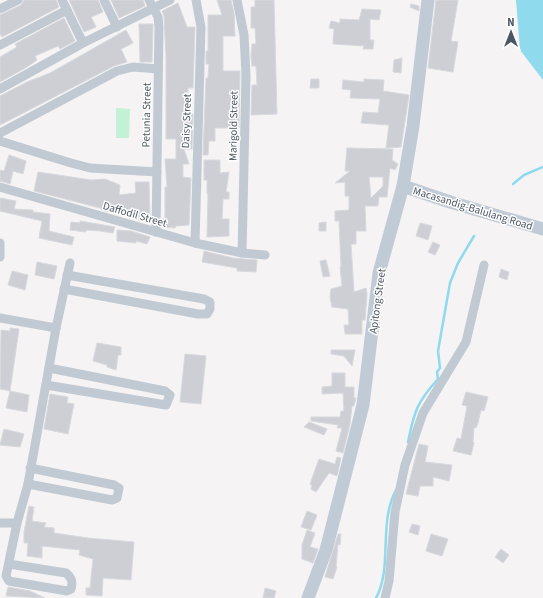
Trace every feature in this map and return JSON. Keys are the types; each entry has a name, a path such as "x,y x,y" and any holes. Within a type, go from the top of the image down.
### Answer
{"street":[{"path":"0,9 18,0"},
{"path":"62,0 83,44"},
{"path":"104,0 117,27"},
{"name":"Petunia Street","path":"149,0 154,9 160,27 156,232"},
{"path":"0,90 83,44 170,0"},
{"name":"Daisy Street","path":"195,242 201,27 196,0"},
{"name":"Marigold Street","path":"237,0 243,29 246,75 242,254"},
{"name":"Apitong Street","path":"308,598 326,550 363,405 379,273 403,186 428,0"},
{"path":"0,45 67,10"},
{"path":"0,133 117,71 133,67 158,69"},
{"path":"0,141 22,149 90,168 157,172"},
{"name":"Macasandig-Balulang Road","path":"403,186 450,202 543,229"},
{"name":"Daffodil Street","path":"0,187 195,242 242,254 266,255"},
{"path":"0,243 0,257"},
{"path":"9,564 66,573 71,578 73,584 71,589 67,591 9,581 6,576 17,523 28,484 48,368 70,262"},
{"path":"385,598 390,581 395,512 405,465 423,413 466,342 484,265"},
{"path":"64,289 198,314 207,314 210,309 210,302 204,299 67,275"},
{"path":"0,318 56,328"},
{"path":"46,385 166,405 169,401 170,395 165,391 48,368"},
{"path":"28,484 112,500 117,498 119,493 118,488 114,485 30,468"},
{"path":"0,523 17,523"}],"green space":[{"path":"116,108 130,109 129,138 116,138"}],"water":[{"path":"516,0 543,0 543,80 520,50"}],"building":[{"path":"24,0 56,0 59,7 2,37 0,34 0,15 21,5"},
{"path":"69,0 98,0 103,12 91,17 96,27 84,32"},
{"path":"111,0 143,0 145,6 119,18"},
{"path":"217,0 231,0 234,13 235,36 223,36 223,71 240,71 239,128 215,128 215,141 209,141 208,155 203,155 206,78 208,78 209,64 206,64 206,51 208,51 208,15 222,15"},
{"path":"255,0 274,0 277,114 251,115 252,85 257,85 256,66 252,66 251,56 252,44 256,44 255,28 251,28 251,7 255,7"},
{"path":"436,0 458,0 451,41 458,42 453,72 428,68"},
{"path":"178,3 187,27 195,27 193,88 188,88 187,109 189,109 189,114 193,114 192,149 184,149 189,164 183,164 183,177 191,178 189,225 176,226 175,228 162,227 162,219 165,219 165,187 167,187 165,159 176,159 176,139 166,139 166,57 164,16 162,11"},
{"path":"411,4 419,6 419,11 410,7"},
{"path":"362,9 381,10 379,20 370,19 370,40 374,40 373,49 363,49 364,46 333,44 334,29 329,28 331,21 340,23 340,19 359,20"},
{"path":"64,18 75,41 60,49 58,46 35,56 37,60 0,82 0,57 17,47 15,44"},
{"path":"139,24 153,24 152,62 140,62"},
{"path":"126,30 133,43 121,49 127,62 114,66 0,125 0,96 27,82 50,73"},
{"path":"402,58 401,73 393,72 394,60"},
{"path":"311,79 319,79 319,88 310,88"},
{"path":"364,79 384,80 383,91 409,95 401,147 386,148 389,125 361,123 363,112 378,113 380,99 350,98 351,90 342,89 343,80 364,82"},
{"path":"347,148 393,149 392,160 398,164 395,170 390,168 387,197 379,197 378,206 365,206 366,231 356,231 356,244 351,244 354,292 366,288 367,294 365,320 362,320 362,334 345,334 344,325 349,325 348,309 332,307 330,297 331,289 342,286 339,221 335,221 335,211 349,210 349,196 345,196 345,182 335,183 350,171 345,171","holes":["369,177 383,177 383,186 371,198"]},
{"path":"9,155 26,161 23,174 13,171 10,184 0,181 0,170 4,171"},
{"path":"204,160 220,160 220,173 229,172 226,192 229,192 229,199 223,199 222,219 229,219 229,236 207,237 208,194 207,180 204,180"},
{"path":"38,172 91,180 105,179 120,185 119,195 136,193 135,182 149,182 150,221 138,220 138,213 114,209 114,212 104,211 100,208 34,191"},
{"path":"0,198 16,201 14,209 33,210 33,212 50,214 49,231 74,237 72,245 39,238 42,221 0,211"},
{"path":"80,221 115,227 113,233 70,230 71,222 80,223"},
{"path":"326,222 326,231 319,231 319,223"},
{"path":"420,223 432,226 428,240 416,236"},
{"path":"117,230 131,231 150,237 147,244 136,241 136,243 117,241"},
{"path":"433,242 440,245 435,255 428,252"},
{"path":"204,251 233,258 257,260 256,272 237,271 237,268 202,262"},
{"path":"326,260 330,276 323,277 320,261"},
{"path":"37,262 57,266 54,279 35,275"},
{"path":"501,269 509,272 507,280 499,277"},
{"path":"12,271 28,275 25,290 8,285"},
{"path":"10,328 19,329 10,391 0,389 1,330 10,331"},
{"path":"97,343 121,347 121,355 118,355 116,370 107,367 107,365 93,361"},
{"path":"331,350 355,350 352,366 344,356 331,354"},
{"path":"185,354 206,356 201,404 180,402"},
{"path":"332,373 345,373 345,387 354,387 354,398 356,398 354,406 352,406 350,424 343,453 336,451 342,428 337,428 338,425 311,421 311,417 340,417 341,411 344,411 343,393 322,394 322,387 332,386"},
{"path":"10,391 29,395 27,412 6,408"},
{"path":"466,392 488,397 484,411 481,410 476,428 474,427 474,443 471,455 453,451 457,438 461,439 467,406 462,405"},
{"path":"50,394 68,397 67,403 74,404 68,434 44,429"},
{"path":"309,422 327,429 324,435 304,427"},
{"path":"4,429 24,434 20,447 0,445"},
{"path":"419,444 428,446 425,462 452,465 449,481 433,477 433,486 420,486 418,496 406,494"},
{"path":"337,457 341,458 337,476 329,473 316,492 311,489 312,485 310,484 319,459 335,464"},
{"path":"29,506 34,507 32,521 46,523 44,527 54,528 54,533 134,542 131,580 103,578 102,596 86,595 86,588 90,588 93,559 79,555 80,550 42,546 42,558 27,556 28,543 24,543 24,532"},
{"path":"307,511 317,515 311,530 301,527"},
{"path":"412,524 420,526 418,535 409,532"},
{"path":"307,530 315,533 310,547 318,549 313,563 302,559 302,545"},
{"path":"338,534 341,534 340,545 338,544 337,567 333,579 325,577"},
{"path":"431,534 448,539 442,556 426,551"},
{"path":"501,549 509,555 503,563 495,557"},
{"path":"8,587 30,591 45,598 6,596"},
{"path":"265,588 276,591 274,598 263,598"}],"waterway":[{"path":"513,184 524,175 543,167"},
{"path":"408,442 417,408 425,394 438,379 437,372 440,368 438,351 450,283 458,263 474,236"},
{"path":"376,598 384,573 388,516 396,490"}]}
